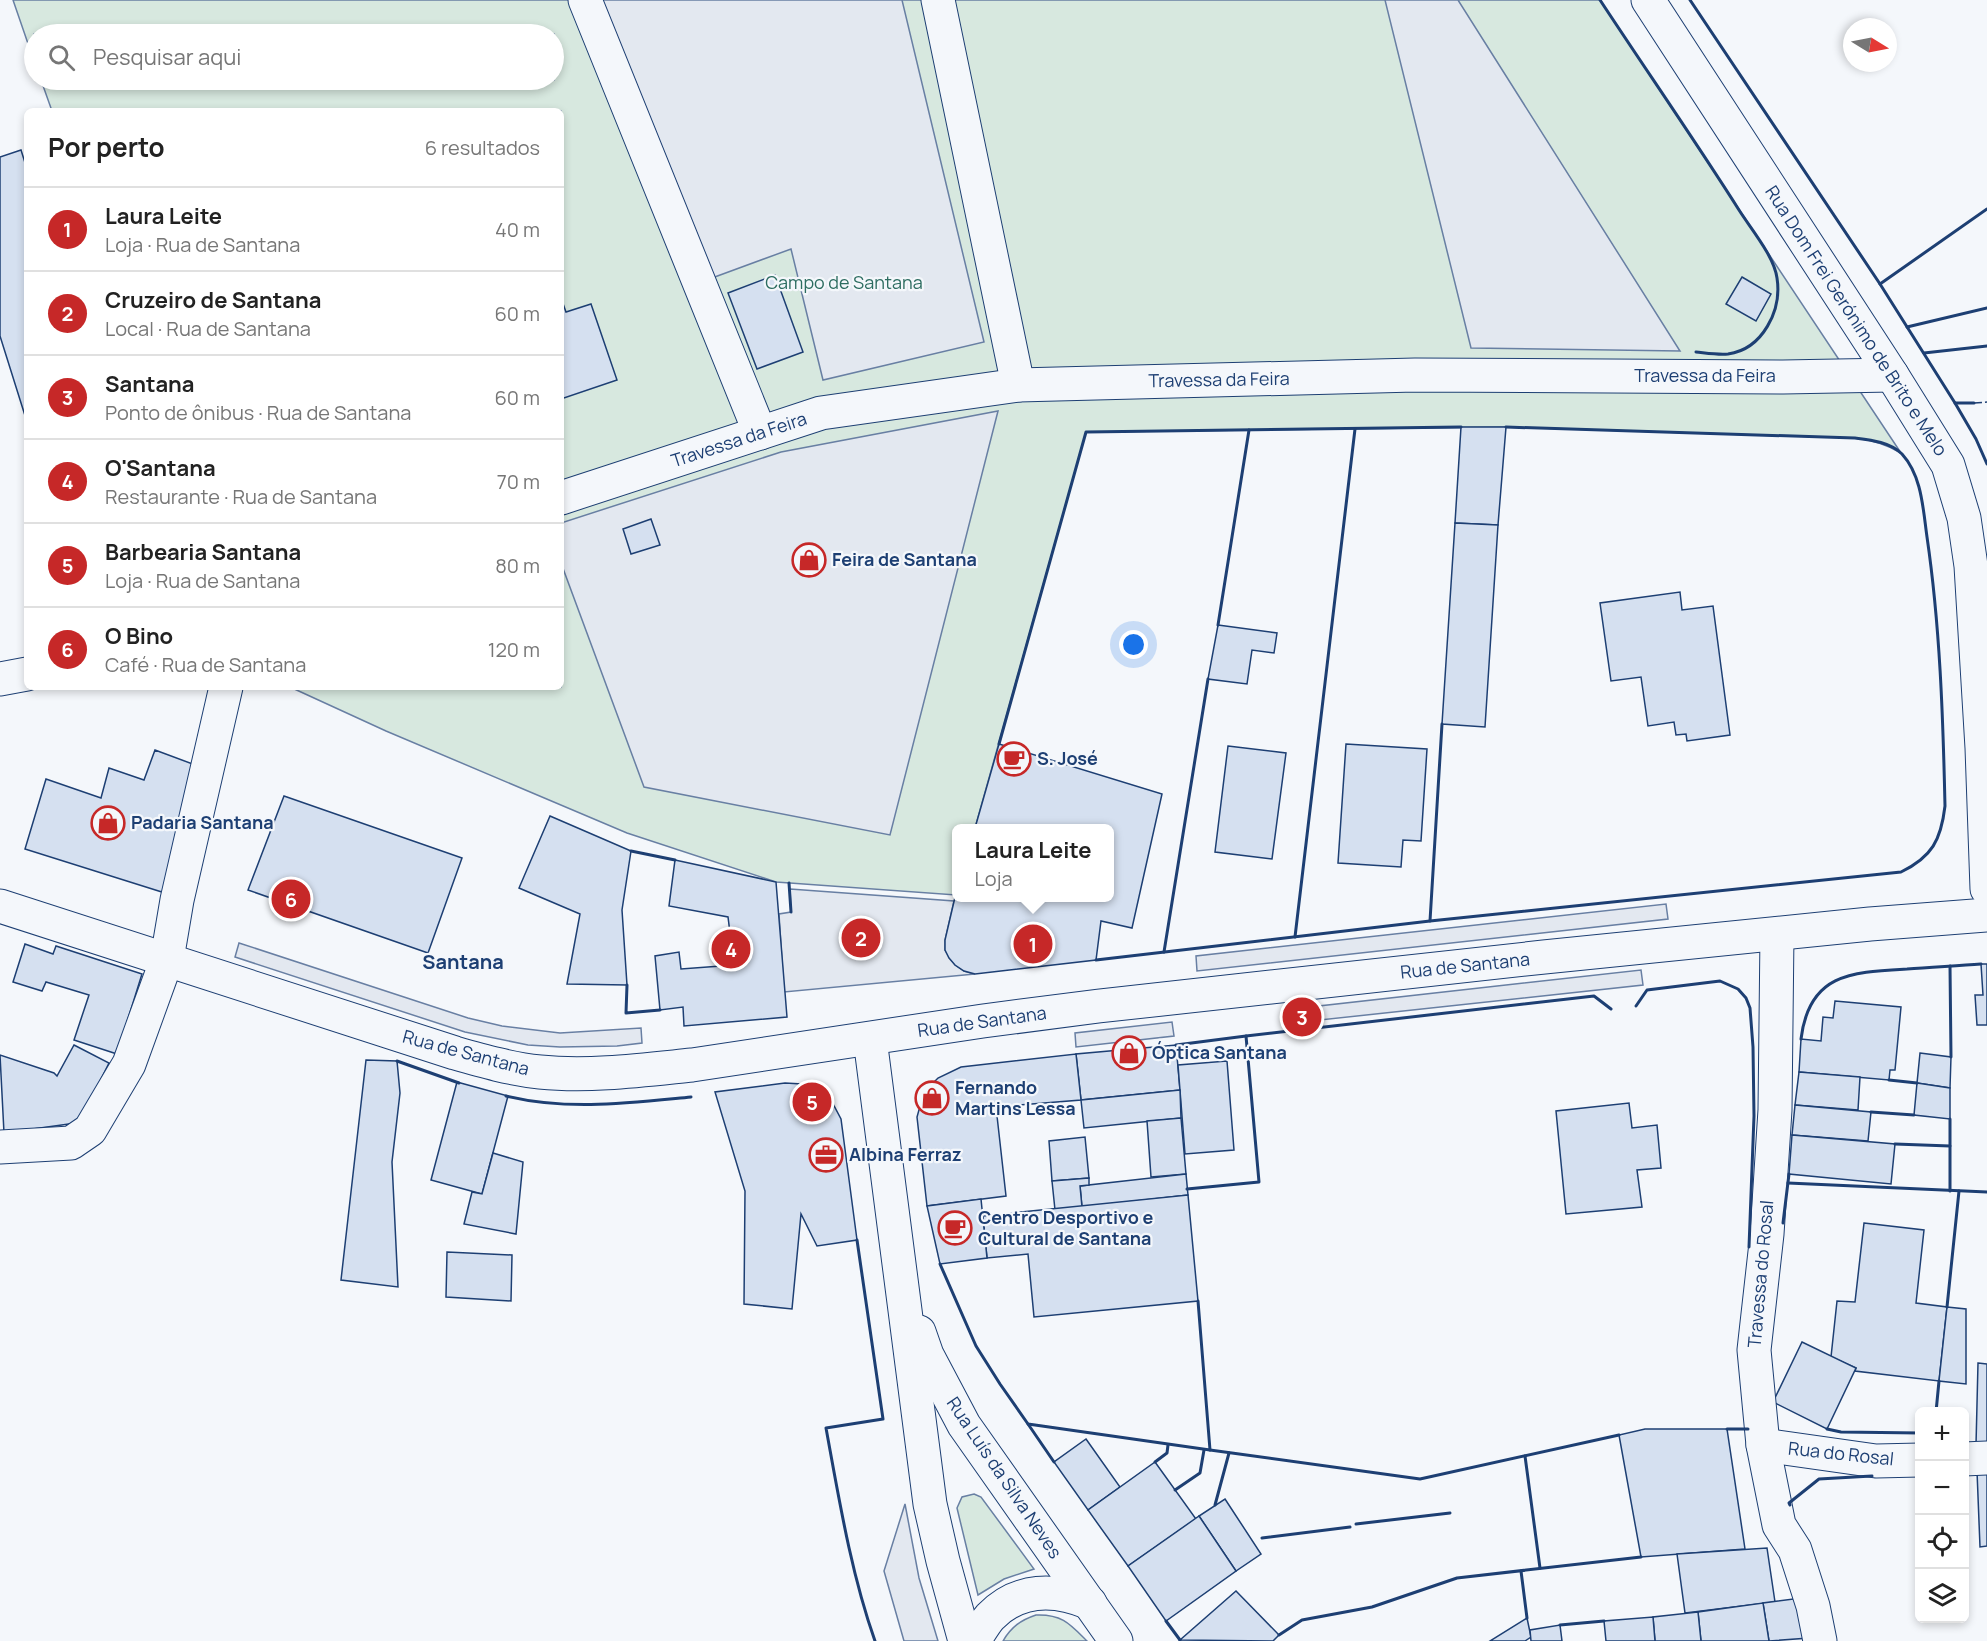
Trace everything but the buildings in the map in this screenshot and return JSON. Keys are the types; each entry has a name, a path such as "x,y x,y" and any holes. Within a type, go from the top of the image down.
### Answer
{"main road":[{"path":"585,0 760,433"},
{"path":"938,0 1018,385"},
{"name":"Rua Dom Frei Gerónimo de Brito e Melo","path":"1648,0 1948,465 1964,518 1971,566 1982,748 1987,889"},
{"name":"Travessa da Feira","path":"564,497 821,412 1018,385 1415,375 1783,377 1892,375"},
{"path":"0,679 24,675"},
{"path":"0,1147 71,1143 90,1130 129,1064 167,960 177,900 225,690"},
{"name":"Rua de Santana","path":"0,906 455,1053 504,1066 541,1072 607,1072 692,1065 1099,1006 1544,957 1987,915"},
{"name":"Travessa do Rosal","path":"1777,934 1775,1110 1767,1234 1754,1350 1763,1444 1779,1525 1795,1550 1813,1605 1820,1641"},
{"name":"Rua Luís da Silva Neves","path":"870,1039 930,1504 965,1641"},
{"name":"Rua Luís da Silva Neves","path":"900,1270 927,1355 964,1425 1116,1641"},
{"name":"Rua do Rosal","path":"1763,1444 1876,1461 1915,1460"},
{"path":"1969,1459 1987,1458"},
{"path":"974,1641 990,1617 1014,1599 1034,1593 1055,1593 1074,1596 1090,1602"}],"green space":[{"name":"Campo de Santana","path":"13,0 1600,0 1901,453 1879,443 1855,438 1506,427 1086,432 976,824 952,824 952,895 776,882 627,833 386,731 297,690 564,690 564,108 51,108 45,90 564,90 564,24 24,24 24,32"},
{"path":"974,1494 981,1497 1034,1569 1004,1579 978,1595 957,1508 962,1497"},
{"path":"1036,1615 1053,1616 1065,1621 1087,1641 1003,1641 1017,1625"}],"shaded area":[{"path":"601,0 902,0 984,342 823,380 791,249 712,278"},
{"path":"1385,0 1458,0 1680,351 1471,348"},
{"path":"998,411 890,835 644,787 564,571 564,522 781,452"},
{"path":"790,889 952,901 954,902 945,950 955,965 975,974 784,992 779,914 791,912"},
{"path":"1666,904 1668,919 1197,971 1196,956"},
{"path":"239,943 468,1018 502,1026 560,1033 641,1028 642,1043 560,1047 528,1045 465,1032 235,957"},
{"path":"1641,970 1643,985 1320,1020 1319,1006"},
{"path":"1172,1022 1174,1036 1076,1047 1075,1033"},
{"path":"905,1504 919,1578 938,1641 904,1641 884,1571"}],"fence":[{"path":"1974,403 1987,402"}],"wall":[{"path":"1600,0 1761,243 1775,270 1778,290 1776,303 1768,326 1760,336 1740,351 1728,354 1696,352"},
{"path":"1690,0 1880,284"},
{"path":"1987,209 1880,284 1955,403 1976,439 1987,464"},
{"path":"1907,327 1987,308"},
{"path":"1924,353 1987,346"},
{"path":"1955,403 1974,403"},
{"path":"999,744 1086,432 1461,427"},
{"path":"1096,960 1430,921 1901,872 1920,860 1933,846 1941,829 1945,806 1935,604 1923,504 1914,472 1902,454 1886,444 1855,438 1506,427"},
{"path":"1295,937 1355,429"},
{"path":"1218,625 1249,430"},
{"path":"1164,952 1208,679"},
{"path":"1430,921 1442,724"},
{"path":"631,851 675,860"},
{"path":"789,883 791,912"},
{"path":"1801,1039 1806,1017 1813,1001 1836,980 1868,972 1981,964"},
{"path":"1950,966 1951,1057"},
{"path":"1636,1006 1647,990 1720,981 1738,989 1746,998 1750,1008 1753,1047 1754,1116 1749,1247"},
{"path":"627,985 626,1013 660,1010"},
{"path":"1246,1036 1594,996 1611,1009"},
{"path":"1176,1045 1246,1036 1259,1182 1187,1189"},
{"path":"397,1061 459,1083"},
{"path":"1889,1080 1917,1083"},
{"path":"506,1096 529,1101 575,1104 622,1103 691,1097"},
{"path":"1871,1112 1914,1115"},
{"path":"1950,1119 1950,1191"},
{"path":"1895,1144 1950,1146"},
{"path":"1783,1223 1789,1174"},
{"path":"1788,1183 1987,1192"},
{"path":"1947,1307 1959,1191"},
{"path":"857,1240 883,1419 826,1428 852,1562 875,1641"},
{"path":"940,1264 976,1346 1028,1424 1210,1450 1198,1301"},
{"path":"1936,1407 1939,1381"},
{"path":"1028,1424 1054,1462"},
{"path":"1727,1429 1748,1429"},
{"path":"1827,1429 1841,1432 1915,1433"},
{"path":"1210,1450 1420,1479 1619,1435"},
{"path":"1155,1462 1167,1453 1168,1445"},
{"path":"1175,1490 1200,1473 1204,1450"},
{"path":"1215,1505 1229,1453"},
{"path":"1525,1456 1540,1568"},
{"path":"1790,1505 1789,1503 1819,1479 1872,1476"},
{"path":"1356,1524 1450,1513"},
{"path":"1262,1538 1350,1527"},
{"path":"1279,1635 1302,1620 1372,1607 1457,1578 1641,1557"},
{"path":"1521,1571 1527,1618"},
{"path":"1166,1621 1180,1640"},
{"path":"1560,1625 1604,1621"}],"place":[{"name":"Feira de Santana","path":"809,560"},
{"name":"S. José","path":"1014,759"},
{"name":"Padaria Santana","path":"108,823"},
{"name":"O Bino","path":"291,899"},
{"name":"Cruzeiro de Santana","path":"861,938"},
{"name":"Laura Leite","path":"1033,944"},
{"name":"O'Santana","path":"731,949"},
{"name":"Santana","path":"1302,1017"},
{"name":"Óptica Santana","path":"1129,1053"},
{"name":"Fernando Martins Lessa","path":"932,1098"},
{"name":"Barbearia Santana","path":"812,1102"},
{"name":"Albina Ferraz","path":"826,1155"},
{"name":"Centro Desportivo e Cultural de Santana","path":"955,1228"}],"district":[{"name":"Santana","path":"463,962"}]}
